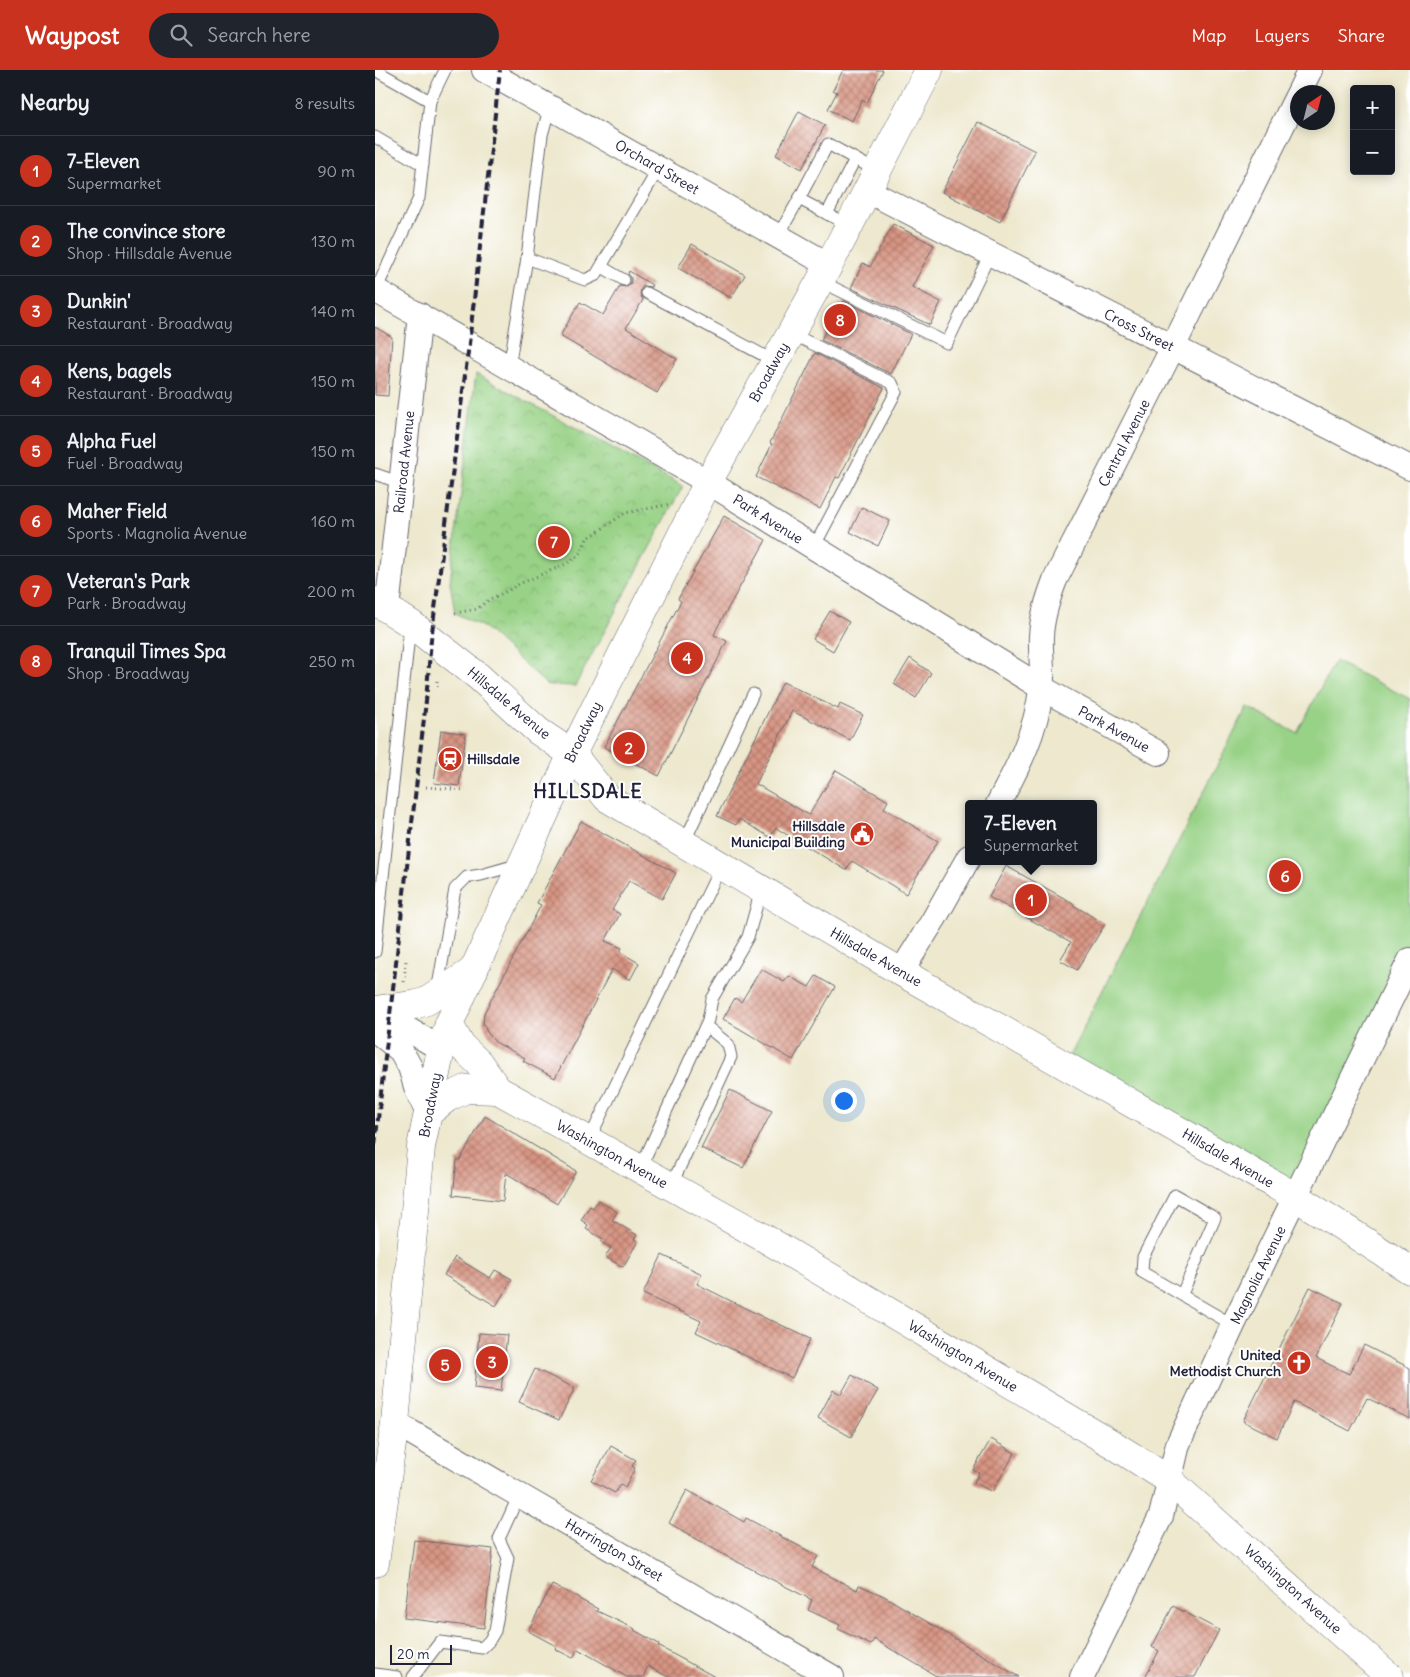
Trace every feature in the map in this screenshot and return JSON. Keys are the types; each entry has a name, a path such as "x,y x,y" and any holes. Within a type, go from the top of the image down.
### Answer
{"street":[{"name":"Orchard Street","path":"484,70 778,236 824,272"},
{"name":"Broadway","path":"375,1563 395,1423 417,1208 421,1147 445,1036 572,754 703,493 824,272 838,220 929,70"},
{"name":"Central Avenue","path":"1302,85 1310,70"},
{"name":"Central Avenue","path":"1000,800 1025,751 1034,728 1042,688 1041,634 1045,606 1055,580 1290,110"},
{"name":"Cross Street","path":"867,174 990,254 1410,468"},
{"name":"Park Avenue","path":"375,290 509,367 703,493 814,547 1042,688 1158,753"},
{"name":"Railroad Avenue","path":"381,605 401,483 420,315"},
{"name":"Hillsdale Avenue","path":"381,605 411,624 479,677 538,730 572,754 607,798 901,972 1296,1198 1410,1270"},
{"path":"901,972 965,864"},
{"name":"Magnolia Avenue","path":"1082,1677 1161,1516 1178,1444 1233,1325 1402,988 1410,960"},
{"path":"375,1016 427,1001 474,970"},
{"path":"375,1016 445,1036"},
{"path":"375,1016 401,1051 410,1067 417,1090 428,1113"},
{"name":"Washington Avenue","path":"445,1036 461,1046 479,1063 498,1090 774,1244 1114,1445 1169,1480 1390,1677"},
{"name":"Washington Avenue","path":"428,1113 447,1098 466,1089 498,1090"},
{"name":"Harrington Street","path":"395,1423 832,1677"}],"lane":[{"path":"375,70 430,101"},
{"path":"375,290 419,198 430,101 445,70"},
{"path":"509,367 527,258 542,135 550,106"},
{"path":"375,137 423,165"},
{"path":"778,236 827,144 867,174"},
{"path":"527,258 585,280 596,275 659,168"},
{"path":"799,198 838,220"},
{"path":"824,272 947,343 990,254"},
{"path":"601,267 624,280"},
{"path":"647,293 774,362"},
{"path":"790,333 892,383 896,392 814,547"},
{"path":"375,474 401,483"},
{"path":"375,952 411,624"},
{"path":"684,843 753,694"},
{"path":"436,995 455,889 467,877 481,875 522,863"},
{"path":"589,1140 721,866"},
{"path":"640,1169 709,1020 713,999 749,937 761,890"},
{"path":"671,1186 731,1057 728,1044 706,1026"},
{"path":"1181,1294 1215,1218 1175,1195 1143,1257 1142,1272 1233,1325"},
{"path":"413,1677 440,1642 482,1648 489,1642 495,1631 508,1558 499,1539 519,1495"},
{"path":"375,1674 397,1677"}],"path":[{"path":"455,613 477,609 490,598 566,564 579,555 587,540 625,513 674,503 703,493"},
{"path":"437,681 437,687"},
{"path":"426,787 466,790"},
{"path":"403,991 406,960"}],"green space":[{"path":"476,374 683,486 575,686 547,685 485,628 455,613 450,582"},
{"path":"1335,661 1410,699 1410,961 1296,1197 1065,1064 1247,707 1297,733"}],"building":[{"path":"843,70 883,70 867,103 862,100 852,121 828,109 837,92 833,90"},
{"path":"799,111 825,125 802,169 776,155"},
{"path":"978,122 1035,151 1000,222 942,192"},
{"path":"893,224 934,245 912,287 941,302 930,325 851,288 863,263 870,267"},
{"path":"692,244 745,275 731,298 678,268"},
{"path":"629,271 652,285 651,287 643,286 641,289 640,294 643,300 626,328 677,359 657,393 560,336 580,302 603,315 620,286 627,287 631,283"},
{"path":"844,301 911,334 891,374 821,340 839,304 842,305"},
{"path":"375,327 392,337 388,396 375,395"},
{"path":"815,353 884,388 839,478 836,477 820,509 756,477 772,444 770,443"},
{"path":"862,507 890,521 878,546 850,532"},
{"path":"724,516 766,540 717,628 714,635 727,641 659,776 604,747 681,601 678,599"},
{"path":"830,611 849,622 833,651 813,639"},
{"path":"910,658 931,673 916,698 894,684"},
{"path":"783,682 838,709 840,704 863,715 850,740 792,711 756,784 809,815 836,770 888,801 884,808 938,841 906,894 852,861 846,870 776,828 770,837 739,819 736,825 717,816"},
{"name":"Hillsdale","path":"441,730 466,734 459,786 434,783"},
{"path":"581,821 676,873 662,899 629,881 612,910 620,914 605,941 622,948 620,952 639,963 630,980 612,969 555,1078 523,1061 525,1058 495,1042 483,1023 484,1013 541,905 537,903"},
{"path":"1006,866 1073,903 1073,905 1105,924 1077,970 1060,960 1071,942 989,897"},
{"path":"761,969 784,982 789,976 809,987 816,976 835,987 793,1060 723,1019 735,998 741,1002"},
{"path":"730,1090 772,1111 743,1168 701,1148"},
{"path":"485,1116 576,1171 557,1204 506,1173 503,1201 453,1195 457,1160 460,1160"},
{"path":"598,1200 617,1212 612,1220 637,1235 634,1239 638,1241 623,1267 605,1257 611,1248 601,1242 603,1239 586,1229 588,1225 581,1220 590,1206 593,1208"},
{"path":"662,1255 702,1274 697,1284 810,1339 792,1378 696,1332 701,1321 643,1294"},
{"path":"455,1257 490,1278 495,1270 512,1279 496,1306 444,1275"},
{"name":"United Methodist Church","path":"1310,1287 1343,1303 1316,1358 1349,1374 1364,1345 1410,1368 1410,1419 1367,1398 1350,1431 1294,1402 1277,1438 1243,1421"},
{"path":"479,1333 507,1335 501,1391 474,1388"},
{"path":"535,1369 575,1388 559,1420 519,1402"},
{"path":"852,1375 878,1390 851,1437 818,1418 833,1390 841,1394"},
{"path":"991,1439 1015,1453 992,1492 974,1482 979,1473 973,1470"},
{"path":"611,1446 636,1460 632,1466 635,1468 625,1487 621,1484 615,1493 591,1480"},
{"path":"687,1490 744,1522 746,1518 818,1556 812,1567 857,1590 859,1585 884,1596 1019,1677 938,1677 874,1639 871,1645 838,1629 840,1625 808,1610 812,1600 726,1556 669,1523"},
{"path":"414,1540 493,1549 484,1628 404,1618"},
{"path":"552,1585 578,1597 598,1609 597,1611 635,1629 659,1644 658,1646 715,1677 668,1677 648,1666 643,1677 627,1677 578,1649 573,1658 555,1649 556,1646 528,1631"},
{"path":"1173,1606 1219,1630 1195,1677 1145,1677 1159,1651 1152,1647"}],"railway":[{"path":"375,1145 426,701 431,640 469,344 500,70"}],"place":[{"name":"Tranquil Times Spa","path":"840,320"},
{"name":"Veteran's Park","path":"554,542"},
{"name":"Kens, bagels","path":"687,658"},
{"name":"The convince store","path":"629,748"},
{"name":"Hillsdale","path":"450,759"},
{"name":"Hillsdale Municipal Building","path":"862,834"},
{"name":"Maher Field","path":"1285,876"},
{"name":"7-Eleven","path":"1031,900"},
{"name":"Dunkin'","path":"492,1362"},
{"name":"United Methodist Church","path":"1299,1363"},
{"name":"Alpha Fuel","path":"445,1365"}],"district":[{"name":"HILLSDALE","path":"588,791"}]}
